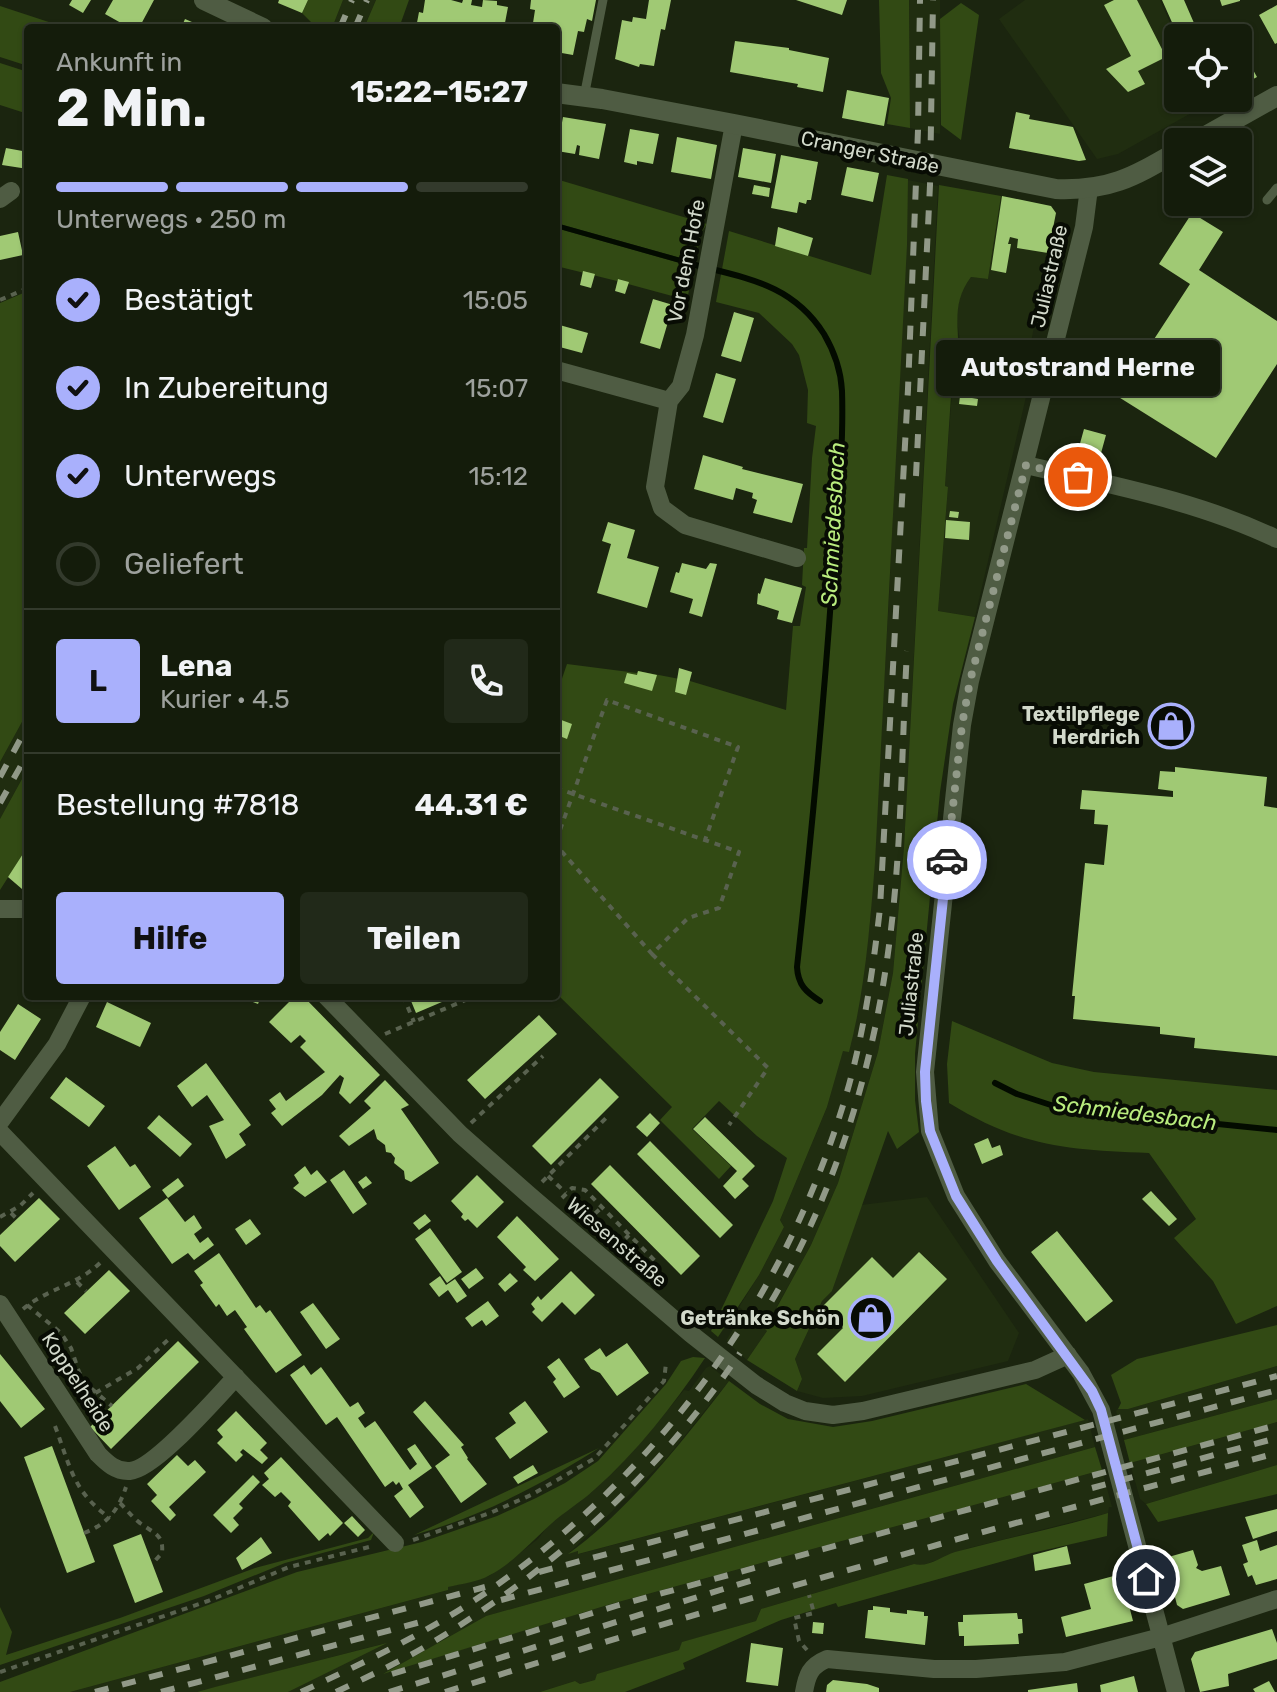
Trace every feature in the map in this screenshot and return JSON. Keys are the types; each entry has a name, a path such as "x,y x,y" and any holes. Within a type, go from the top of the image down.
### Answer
{"street":[{"path":"204,0 255,24"},
{"name":"Cranger Straße","path":"560,94 734,124 1041,187 1089,188 1124,180 1164,159"},
{"path":"1220,128 1277,96"},
{"name":"Vor dem Hofe","path":"734,124 704,288 681,386 669,401 655,487 662,508 685,525 797,558"},
{"name":"Juliastraße","path":"1089,188 1081,239 970,681 962,725 931,999 926,1101 930,1131 956,1196 997,1261 1068,1355 1101,1410 1176,1692"},
{"path":"560,371 669,401"},
{"path":"1026,465 1189,505 1248,525 1277,539"},
{"path":"0,909 24,909"},
{"path":"0,1122 57,1044 80,1000"},
{"name":"Wiesenstraße","path":"330,1000 460,1134 668,1315 756,1385 785,1403 805,1411 833,1415 863,1411 1035,1370 1068,1355"},
{"path":"0,1132 395,1543"},
{"name":"Koppelheide","path":"0,1304 98,1454 118,1470 129,1471"},
{"path":"129,1471 152,1462 236,1377"},
{"path":"804,1692 810,1670 817,1663 837,1658 934,1669 1021,1667 1096,1656 1277,1599"}],"lane":[{"path":"584,97 603,0"},
{"path":"1267,200 1277,188"}],"path":[{"path":"0,300 24,290"},
{"path":"560,831 607,700 738,747 705,840"},
{"path":"560,790 739,852 719,908 688,918 652,954"},
{"path":"560,848 652,954 768,1068 729,1125"},
{"path":"405,1000 414,1022"},
{"path":"368,1041 466,1000"},
{"path":"460,1134 543,1056"},
{"path":"529,1195 606,1118"},
{"path":"548,1176 566,1193"},
{"path":"0,1217 11,1213 46,1180"},
{"path":"548,1211 572,1188 585,1190 657,1263 651,1270"},
{"path":"588,1220 602,1207"},
{"path":"11,1213 17,1219"},
{"path":"619,1245 629,1235"},
{"path":"112,1406 86,1384 61,1333 27,1305 77,1282 114,1250"},
{"path":"77,1282 86,1291"},
{"path":"70,1410 138,1368 185,1324"},
{"path":"151,1357 156,1363"},
{"path":"0,1672 208,1601 289,1567 413,1540 490,1513 564,1478 595,1458 636,1416 664,1381 666,1363"},
{"path":"55,1425 71,1472 89,1502 110,1518"},
{"path":"84,1533 100,1527 110,1518 120,1503 129,1471"},
{"path":"63,1475 71,1472"},
{"path":"120,1503 162,1540 162,1553 152,1564"},
{"path":"809,1595 814,1613 794,1618 799,1641 817,1663"}],"shaded area":[{"path":"343,0 376,0 366,24 334,24"},
{"path":"909,0 940,0 940,134 910,128"},
{"path":"1025,0 1160,0 1171,24 1164,24 1164,112 1193,112 1118,154 1097,159 999,19"},
{"path":"908,180 938,186 904,847 893,973 878,1052 838,1183 811,1245 765,1328 767,1331 747,1360 727,1339 744,1311 739,1307 784,1227 780,1220 827,1107 843,1050 854,1031 870,922 889,598"},
{"path":"1001,196 1051,206 1055,211 1031,343 1038,345 975,617 938,611 948,487 945,486 954,365 958,366 960,342 956,313 962,289 971,277 988,279"},
{"path":"560,224 695,262 694,267 560,229"},
{"path":"24,718 24,775 0,819 0,762"},
{"path":"927,1197 1019,1333 1008,1361 862,1396 823,1398 797,1391 802,1379 795,1359 822,1301 832,1291 861,1205"},
{"path":"710,1366 729,1381 665,1460 570,1552 579,1551 579,1554 1088,1419 1095,1447 486,1616 389,1671 611,1604 1102,1470 1112,1507 1109,1507 1108,1513 969,1548 921,1566 914,1564 761,1609 756,1621 683,1642 679,1650 598,1674 595,1680 580,1684 575,1681 540,1692 288,1692 382,1644 197,1692 70,1692 448,1590 448,1587 489,1576 538,1539 547,1527 582,1497 591,1493 648,1434 684,1390 689,1391"},
{"path":"1277,1366 1277,1399 1124,1440 1118,1409 1128,1409"},
{"path":"1277,1422 1277,1465 1146,1504 1140,1499 1130,1463"}],"green space":[{"path":"308,0 343,0 334,24 313,24 302,13"},
{"path":"376,0 409,0 400,24 366,24"},
{"path":"879,0 909,0 910,128 887,124 891,98 881,73"},
{"path":"961,3 979,15 961,140 941,125 940,19"},
{"path":"0,6 55,24 24,24 24,65 0,57"},
{"path":"0,63 24,71 24,113 0,105"},
{"path":"887,175 908,179 875,862 863,982 849,1052 843,1051 827,1107 780,1220 784,1227 759,1275 718,1337 711,1331 773,1201 787,1158 757,1136 719,1101 692,1129 731,1166 719,1179 660,1120 672,1107 560,997 560,684 567,664 638,671 690,681 786,710 793,626 800,626 806,587 802,585 804,548 807,548 816,426 807,423 808,390 799,355 792,344 759,313 716,302 729,231 871,275"},
{"path":"560,180 707,224 701,233 695,262 560,224"},
{"path":"939,185 1001,196 988,279 971,277 960,298 957,320 959,354 958,366 953,366 945,486 948,487 938,611 975,617 953,704 940,792 915,1054 919,1132 897,1149 888,1131 832,1291 822,1301 795,1359 802,1379 797,1391 747,1360 767,1331 765,1329 811,1245 838,1183 878,1052 893,973 904,847"},
{"path":"560,229 694,267 687,300 619,279 560,267"},
{"path":"24,293 24,718 0,762 0,303"},
{"path":"24,775 24,852 0,890 0,819"},
{"path":"952,1021 1052,1063 1094,1072 1277,1090 1277,1306 1236,1324 1213,1281 1174,1238 1196,1219 1149,1153 1045,1143 999,1129 949,1103 947,1064"},
{"path":"1277,1325 1277,1366 1128,1409 1118,1409 1121,1403 1111,1375 1137,1359"},
{"path":"693,1357 705,1358 667,1411 625,1460 514,1558 485,1577 448,1587 448,1590 70,1692 0,1692 0,1682 297,1572 422,1542 497,1516 536,1498 598,1461 666,1384 681,1361"},
{"path":"729,1381 760,1404 788,1419 833,1427 872,1421 1026,1384 1085,1420 578,1554 578,1551 568,1554 634,1496"},
{"path":"1277,1399 1277,1422 1130,1463 1124,1440"},
{"path":"1095,1447 1102,1470 611,1604 383,1674 486,1616"},
{"path":"599,1448 510,1499 414,1535"},
{"path":"1277,1465 1277,1494 1158,1522 1146,1504"},
{"path":"1108,1513 1107,1536 1032,1553 838,1607 836,1603 781,1620 683,1663 685,1669 625,1692 540,1692 575,1681 580,1684 595,1680 597,1674 679,1650 682,1642 756,1621 761,1609 914,1564 930,1563 955,1552"},
{"path":"374,1532 371,1540 285,1563 204,1596 0,1665 0,1607 12,1632 6,1655 120,1618 255,1568 368,1538"},
{"path":"387,1643 288,1692 197,1692 215,1687"}],"building":[{"path":"72,0 91,0 83,13 69,5"},
{"path":"113,0 154,0 141,24 123,24 105,14"},
{"path":"279,0 308,0 302,13 278,3"},
{"path":"425,0 462,3 463,0 472,0 471,5 482,7 483,0 497,1 497,5 508,7 505,24 417,24 419,12 423,13"},
{"path":"531,0 596,0 592,21 587,19 584,32 578,31 573,55 560,53 560,24 533,23 535,10 530,9"},
{"path":"649,0 671,0 665,30 661,29 654,66 640,64 639,67 615,59 622,20 632,22 633,17 646,19"},
{"path":"796,0 847,0 842,15"},
{"path":"1114,0 1137,0 1164,53 1164,58 1138,71 1145,84 1128,92 1106,69 1131,56 1104,5"},
{"path":"1162,0 1184,0 1194,24 1173,24"},
{"path":"1220,0 1240,0 1240,1 1222,6"},
{"path":"1277,5 1277,43 1275,44 1259,15"},
{"path":"735,41 789,48 829,58 823,92 797,87 798,84 730,72"},
{"path":"847,90 889,98 884,126 842,118"},
{"path":"1016,112 1030,115 1029,119 1073,127 1086,160 1009,148"},
{"path":"563,117 606,124 599,159 579,155 580,146 577,145 575,154 560,152"},
{"path":"630,129 659,134 653,164 624,162"},
{"path":"677,137 717,145 711,179 671,172"},
{"path":"6,148 24,151 24,168 2,165"},
{"path":"743,148 776,154 771,183 738,177"},
{"path":"781,155 818,162 811,200 807,200 806,204 799,202 797,213 771,208"},
{"path":"847,167 879,173 873,202 841,195"},
{"path":"754,185 770,188 769,197 752,194"},
{"path":"1002,196 1051,206 1056,213 1048,253 1017,248 1018,239 1010,237 1006,273 991,270"},
{"path":"1190,216 1197,216 1223,232 1199,270 1277,321 1277,364 1216,458 1117,396 1190,284 1159,264"},
{"path":"778,227 813,238 808,256 775,246"},
{"path":"18,232 23,255 0,260 0,236"},
{"path":"583,271 595,274 591,288 580,285"},
{"path":"618,279 629,282 625,294 615,291"},
{"path":"653,299 673,305 660,349 640,343"},
{"path":"734,312 754,318 741,362 721,356"},
{"path":"560,325 588,333 582,353 560,347"},
{"path":"962,369 980,373 976,394 960,392"},
{"path":"716,373 736,379 723,423 703,417"},
{"path":"960,396 978,399 977,406 959,404"},
{"path":"1084,429 1106,435 1098,464 1076,458"},
{"path":"703,455 742,469 803,484 792,523 753,513 757,500 752,498 753,493 736,488 733,500 694,489"},
{"path":"950,511 959,512 958,518 949,517"},
{"path":"946,520 970,522 969,540 945,538"},
{"path":"608,522 635,530 627,558 659,567 647,608 597,593 611,544 602,541"},
{"path":"682,563 706,569 710,563 717,564 702,617 689,613 693,599 670,592"},
{"path":"765,578 802,588 792,623 777,619 779,611 757,604"},
{"path":"679,668 692,672 686,695 675,692"},
{"path":"638,671 657,675 652,691 624,683 627,673 637,675"},
{"path":"1163,711 1181,713 1178,743 1159,741"},
{"path":"560,720 572,724 567,739 562,737 560,744"},
{"path":"1175,767 1267,777 1264,806 1277,808 1277,1056 1194,1048 1195,1038 1160,1034 1160,1027 1073,1019 1075,996 1072,996 1085,863 1104,865 1108,825 1094,824 1095,810 1080,809 1082,790 1173,797 1173,791 1158,789 1160,771 1175,772"},
{"path":"24,852 22,889 8,877"},
{"path":"291,1000 307,1000 380,1075 350,1104 339,1093 344,1078 340,1075 322,1095 282,1126 271,1113 276,1109 269,1100 280,1092 286,1101 325,1072 300,1047 306,1041 300,1035 291,1043 269,1022"},
{"path":"411,1000 447,1000 416,1013"},
{"path":"107,1002 151,1023 140,1047 96,1027"},
{"path":"18,1004 41,1019 15,1060 0,1050 0,1032"},
{"path":"539,1015 557,1034 485,1099 467,1080"},
{"path":"206,1063 251,1125 239,1134 246,1145 226,1159 209,1126 224,1120 207,1095 192,1107 177,1086"},
{"path":"66,1077 105,1106 89,1127 50,1098"},
{"path":"600,1078 619,1097 551,1165 532,1146"},
{"path":"385,1080 409,1105 401,1109 439,1163 411,1182 405,1179 404,1171 394,1163 391,1153 386,1152 374,1129 349,1146 339,1136 371,1108 364,1101"},
{"path":"650,1113 660,1123 647,1137 636,1127"},
{"path":"159,1115 192,1144 180,1157 147,1128"},
{"path":"705,1117 755,1166 742,1179 749,1186 735,1199 723,1186 737,1171 693,1129"},
{"path":"988,1138 992,1148 1000,1145 1003,1155 982,1164 974,1144"},
{"path":"650,1141 733,1225 720,1238 637,1154"},
{"path":"115,1146 130,1167 135,1164 151,1187 119,1210 87,1166"},
{"path":"610,1165 700,1256 681,1275 591,1184"},
{"path":"305,1166 311,1175 317,1170 327,1182 305,1197 293,1188 299,1183 294,1175"},
{"path":"344,1170 367,1204 353,1214 330,1180"},
{"path":"477,1175 504,1202 477,1228 461,1217 463,1214 451,1201"},
{"path":"366,1176 372,1183 363,1189 358,1182"},
{"path":"178,1178 184,1186 168,1198 162,1190"},
{"path":"1151,1191 1177,1219 1169,1226 1142,1199"},
{"path":"39,1198 60,1219 15,1262 0,1246 0,1235"},
{"path":"167,1198 185,1222 194,1215 202,1228 194,1234 200,1243 208,1237 214,1245 194,1260 188,1253 172,1264 139,1218"},
{"path":"425,1214 431,1221 419,1230 413,1223"},
{"path":"517,1216 559,1259 535,1281 497,1237"},
{"path":"250,1219 261,1234 246,1245 235,1229"},
{"path":"430,1228 462,1272 447,1283 415,1239"},
{"path":"1057,1231 1113,1301 1086,1322 1031,1252"},
{"name":"Getränke Schön","path":"919,1252 947,1279 845,1382 817,1354 843,1328 822,1307 872,1257 893,1278"},
{"path":"219,1253 256,1308 260,1305 266,1313 270,1310 302,1355 276,1373 244,1329 247,1327 235,1310 227,1316 200,1285 203,1283 194,1271"},
{"path":"476,1268 484,1278 469,1289 461,1279"},
{"path":"109,1270 130,1291 85,1334 64,1313"},
{"path":"571,1271 595,1295 575,1315 562,1302 542,1322 532,1312 535,1309 531,1304 538,1296 541,1300"},
{"path":"510,1273 518,1281 505,1292 498,1284"},
{"path":"440,1276 446,1285 455,1279 467,1296 457,1303 448,1290 439,1297 429,1284"},
{"path":"488,1301 499,1316 486,1326 482,1320 472,1327 465,1318"},
{"path":"313,1303 340,1339 326,1349 300,1312"},
{"path":"178,1341 199,1362 111,1449 90,1427"},
{"path":"627,1343 649,1373 617,1396 600,1373 591,1369 584,1359 600,1348 606,1357"},
{"path":"0,1354 45,1409 21,1428 0,1401"},
{"path":"559,1358 580,1387 564,1398 547,1367"},
{"path":"304,1365 311,1375 321,1367 350,1407 358,1402 365,1413 358,1418 365,1428 375,1421 410,1470 417,1464 407,1449 415,1444 432,1468 408,1485 424,1507 410,1518 394,1496 403,1489 399,1482 396,1485 393,1481 385,1487 337,1417 326,1425 290,1375"},
{"path":"425,1401 464,1445 461,1447 467,1459 487,1484 461,1503 435,1466 450,1455 413,1412"},
{"path":"525,1401 548,1432 510,1459 495,1438 516,1423 509,1413"},
{"path":"236,1411 267,1443 260,1450 268,1458 262,1464 243,1449 240,1452 243,1455 236,1462 217,1443 223,1437 217,1430"},
{"path":"52,1446 95,1562 67,1573 24,1457"},
{"path":"177,1455 188,1466 195,1460 206,1472 169,1507 176,1515 170,1521 151,1501 157,1495 147,1484"},
{"path":"281,1457 343,1523 330,1536 328,1533 319,1541 288,1506 291,1502 281,1492 275,1497 262,1485 269,1479 264,1473"},
{"path":"533,1465 538,1473 518,1484 513,1477"},
{"path":"253,1475 260,1482 239,1504 243,1508 233,1518 239,1525 231,1533 213,1515"},
{"path":"1277,1509 1277,1531 1253,1539 1245,1517"},
{"path":"352,1516 365,1530 358,1537 344,1523"},
{"path":"141,1534 163,1592 135,1603 113,1545"},
{"path":"261,1537 272,1553 242,1570 236,1558"},
{"path":"1257,1540 1260,1551 1277,1545 1277,1579 1256,1585 1252,1575 1248,1577 1243,1564 1248,1562 1242,1545"},
{"path":"1067,1546 1071,1564 1035,1571 1033,1555"},
{"path":"1193,1550 1198,1565 1196,1568 1202,1571 1221,1566 1230,1595 1183,1609 1177,1605 1165,1558"},
{"path":"1121,1574 1133,1621 1066,1637 1061,1617 1091,1609 1084,1584"},
{"path":"873,1606 890,1608 890,1612 898,1613 907,1614 907,1610 924,1612 924,1616 928,1616 925,1645 865,1638 868,1610 873,1610"},
{"path":"1017,1613 1018,1619 1022,1619 1023,1633 1018,1634 1019,1644 964,1646 964,1636 959,1636 958,1622 963,1622 963,1615"},
{"path":"813,1622 824,1623 823,1634 812,1633"},
{"path":"1272,1629 1277,1643 1277,1659 1228,1674 1229,1686 1200,1692 1191,1659 1195,1652"},
{"path":"751,1643 783,1648 778,1686 746,1682"},
{"path":"1134,1676 1138,1692 1101,1692 1100,1685"},
{"path":"833,1680 867,1684 879,1688 879,1692 826,1692 827,1685"},
{"path":"1269,1681 1275,1692 1255,1692 1253,1689"},
{"path":"1077,1683 1078,1692 1028,1692 1028,1690"}],"waterway":[{"name":"Schmiedesbach","path":"688,263 746,278 797,303 824,334 840,376 839,488 821,729 797,967 804,987 820,1001"},
{"name":"Schmiedesbach","path":"995,1083 1060,1108 1277,1130"}],"railway":[{"path":"342,24 352,0"},
{"path":"357,24 367,0"},
{"path":"301,1692 452,1615 538,1554 599,1501 655,1443 705,1380 750,1314 788,1243 821,1169 847,1092 858,1047 880,908 908,389 920,0"},
{"path":"916,476 930,185 933,0"},
{"path":"757,1325 803,1243 822,1200 854,1111 877,1019 895,893 907,651"},
{"path":"0,777 24,732"},
{"path":"0,803 24,760"},
{"path":"336,1692 433,1642 522,1582 563,1549 641,1477 676,1438 740,1353"},
{"path":"539,1572 1277,1376"},
{"path":"501,1600 1277,1390"},
{"path":"392,1674 619,1605 1277,1425"},
{"path":"1092,1488 1277,1438"},
{"path":"445,1692 860,1567 1277,1453"},
{"path":"389,1692 756,1579"},
{"path":"95,1692 485,1587"},
{"path":"161,1692 428,1620"}],"way so far":[{"path":"947,860 970,681 1026,465 1078,477"}],"place":[{"name":"Autostrand Herne","path":"1078,477"},
{"name":"Textilpflege Herdrich","path":"1171,726"},
{"name":"Getränke Schön","path":"871,1318"}],"route":[{"path":"947,860 925,1072 930,1131 956,1196 997,1261 1092,1391 1101,1410 1146,1579"}]}
